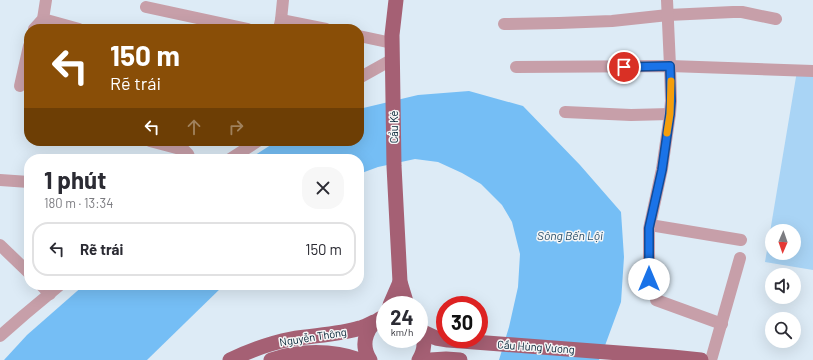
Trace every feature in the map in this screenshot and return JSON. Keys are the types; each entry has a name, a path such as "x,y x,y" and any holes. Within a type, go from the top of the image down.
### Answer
{"main road":[{"name":"Cầu Ké","path":"396,0 392,43 394,88 394,166 400,282"},
{"path":"394,296 400,282"},
{"path":"400,282 404,296"},
{"name":"Nguyễn Thông","path":"230,360 242,354 289,339 361,328 376,321"},
{"path":"370,360 366,351 366,336 369,328 376,322"},
{"name":"Cầu Hùng Vương","path":"428,334 436,338 448,340 701,360"},
{"path":"419,360 424,348"},
{"name":"Nguyễn Thông","path":"271,360 301,353 320,352 340,354 360,360"},
{"path":"430,360 460,360"}],"street":[{"path":"38,24 43,19 46,0"},
{"path":"280,24 283,0"},
{"path":"649,279 650,225 662,170 671,101 668,15 666,0"},
{"path":"146,8 224,24"},
{"path":"504,24 612,21 668,15 742,12 776,19"},
{"path":"43,19 61,24"},
{"path":"364,37 392,43"},
{"path":"364,75 393,59"},
{"path":"516,67 670,66 813,71"},
{"path":"20,86 24,68"},
{"path":"565,112 631,115 670,114"},
{"path":"169,146 184,150 187,154"},
{"path":"238,154 250,146"},
{"path":"0,180 24,182"},
{"path":"650,225 741,240"},
{"path":"0,245 24,268"},
{"path":"712,360 740,258"},
{"path":"46,290 50,294"},
{"path":"0,336 54,290"},
{"path":"656,300 722,324"}],"shaded area":[{"path":"797,71 813,72 813,270 765,262 765,260 801,260 801,224 771,224"}],"water":[{"name":"Sông Bến Lội","path":"469,91 523,106 580,165 621,212 624,257 621,302 599,360 499,360 509,327 518,287 520,254 512,222 502,205 481,184 438,162 415,159 378,167 364,172 364,154 257,154 269,146 364,146 364,108 418,95"},
{"path":"78,290 219,290 147,360 4,360 27,335"}],"slow traffic":[{"path":"667,133 670,114 671,81"}],"route":[{"path":"624,67 670,66 670,114 662,170 649,228 649,279"}]}
